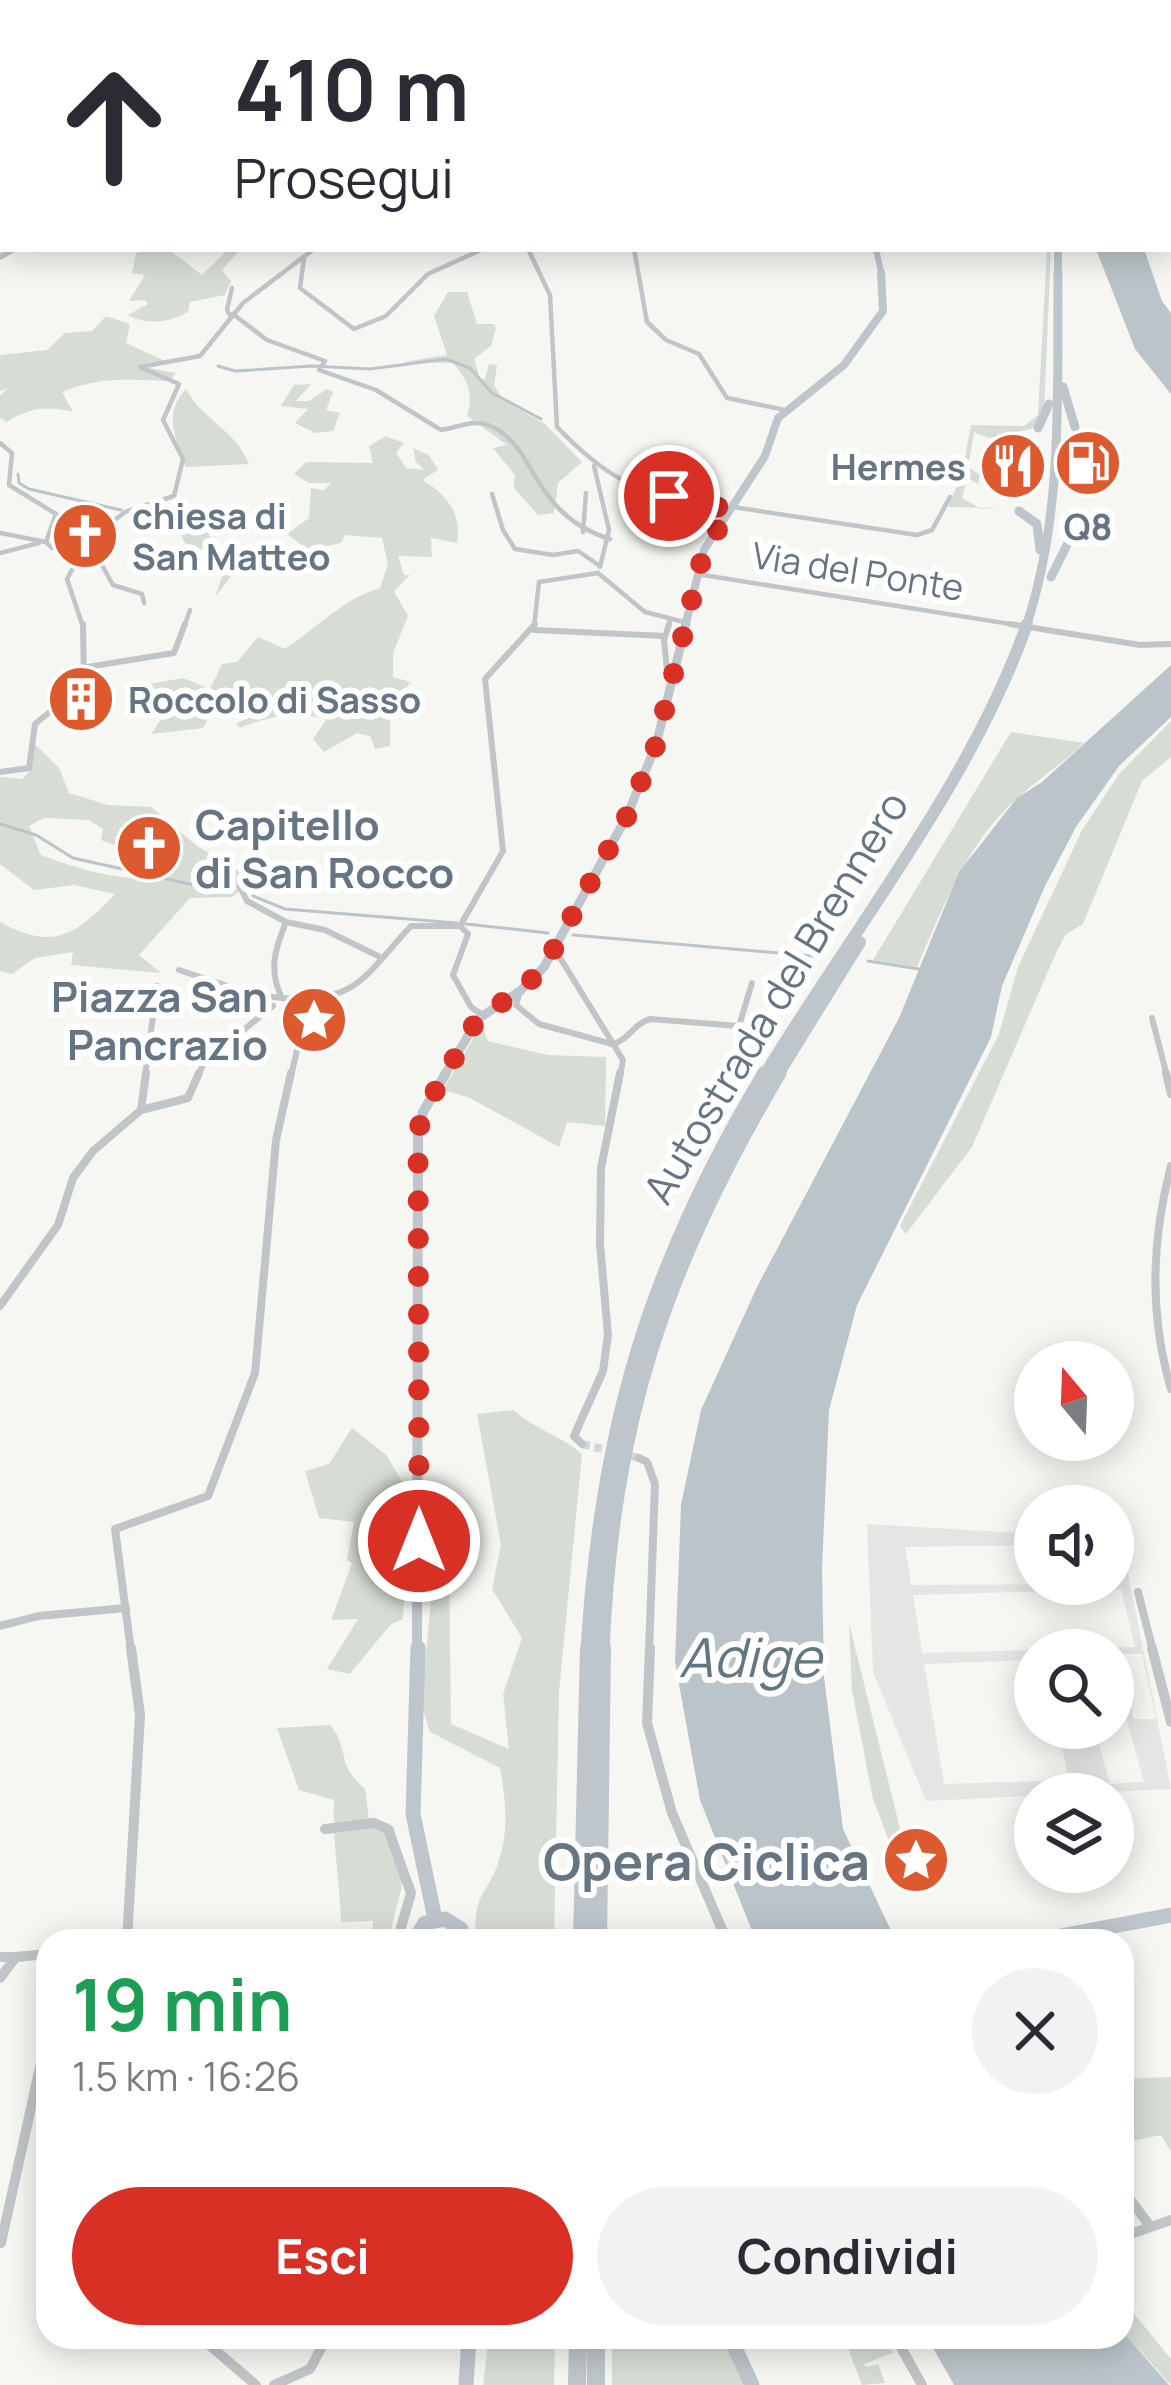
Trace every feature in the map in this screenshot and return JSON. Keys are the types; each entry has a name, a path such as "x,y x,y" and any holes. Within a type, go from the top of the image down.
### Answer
{"highway":[{"name":"Autostrada del Brennero","path":"598,1929 601,1680 608,1556 630,1417 663,1305 736,1146 1003,706 1034,634 1061,503 1061,252"},
{"path":"1059,385 1075,427"},
{"path":"1038,428 1059,385"},
{"path":"1019,511 1039,528 1047,571"},
{"path":"1047,571 1071,537"},
{"name":"Autostrada del Brennero","path":"582,1929 594,1556 606,1472 641,1329 680,1231 728,1137 985,722 1022,642 1047,571"},
{"path":"578,2349 578,2385"},
{"path":"596,2349 596,2385"}],"main road":[{"path":"435,1919 413,1814 418,1133 423,1112 481,1014 520,991 554,948 627,816 656,745 704,550 766,456 772,429 785,410 844,364 883,311 885,282 876,252"},
{"path":"1097,1929 1171,1915"},
{"path":"420,1929 435,1919 454,1922 458,1929"},
{"path":"466,2385 468,2349"},
{"path":"736,2349 752,2385"}],"street":[{"path":"64,550 109,529 124,512 174,496 183,459 163,420 179,384 140,367 200,356 232,315 310,252"},
{"path":"304,256 300,288 354,329 385,320 394,313 400,296 422,279 479,252"},
{"path":"528,252 532,270 550,288 556,427 594,465 644,493 917,535 932,530 950,496"},
{"path":"634,252 646,322 666,340 699,354 727,398 785,410"},
{"path":"232,288 227,310 267,340 376,390 441,430 462,424 464,419 491,425 522,454 543,496 584,532 610,539"},
{"path":"0,443 11,449 9,485 56,514 49,545"},
{"path":"594,465 610,539 599,570"},
{"path":"584,532 586,493"},
{"path":"492,494 502,531 515,549 553,555 578,551 645,612 688,623"},
{"path":"0,533 99,560 113,585 142,594 144,603"},
{"path":"0,554 49,545"},
{"path":"12,554 49,545"},
{"path":"0,772 29,768 32,730 48,712 81,691 87,668 77,591 67,579 78,558"},
{"path":"460,923 503,851 499,782 484,709 484,679 534,630 539,582 599,570"},
{"name":"Via del Ponte","path":"697,574 1140,645 1171,644"},
{"path":"87,668 174,652 190,610"},
{"path":"667,670 665,636 670,619"},
{"path":"534,630 665,636"},
{"path":"632,647 633,635"},
{"path":"240,887 247,901 286,922 326,930 378,956"},
{"path":"282,998 270,978 270,964 286,922"},
{"path":"179,970 255,995 320,1001 349,992 411,926 460,923"},
{"path":"460,923 468,934 453,975 481,1014"},
{"path":"554,948 622,1060 601,1168 600,1244 608,1335 603,1371 574,1436 582,1444"},
{"path":"520,991 517,1010 527,1018 614,1044 626,1040 637,1023 650,1019 739,1026 752,983"},
{"path":"141,1110 157,986"},
{"path":"199,998 214,994 273,1006"},
{"path":"0,1306 58,1225 73,1178 107,1136 141,1110 188,1098 204,1062 282,998"},
{"path":"128,1929 140,1715 115,1529 208,1496 247,1403 280,1113 303,1024 320,1001"},
{"path":"1152,1018 1171,1094"},
{"path":"1171,1166 1159,1219 1156,1333 1171,1389"},
{"path":"639,1458 647,1462 655,1484 647,1723 672,1813 722,1929"},
{"path":"1138,1592 1171,1722"},
{"path":"0,1626 39,1616 126,1608"},
{"path":"325,1829 374,1823 388,1828 411,1893 400,1929"},
{"path":"0,1957 36,1955"},
{"path":"0,1978 16,1957"},
{"path":"1,2243 36,2085"},
{"path":"1134,2205 1150,2226"},
{"path":"1134,2232 1171,2220"},
{"path":"214,2349 256,2385"},
{"path":"274,2385 310,2368 320,2349"},
{"path":"902,2349 922,2385"}],"shaded area":[{"path":"172,252 202,275 226,252 238,252 222,270 231,281 225,295 190,302 188,312 151,322 128,315 148,304 129,301 145,275 132,273 136,253"},
{"path":"1047,252 1051,252 1044,412 1032,429 989,438 974,432 968,467 980,475 978,484 967,478 962,498 979,508 948,507 962,474 971,425 1024,426 1038,415"},
{"path":"448,292 467,292 477,324 496,328 491,346 474,359 480,379 485,379 489,364 497,365 494,385 504,401 545,424 582,462 558,483 554,513 538,515 514,488 515,475 493,448 507,445 467,416 468,388 453,363 403,362 447,355 434,316"},
{"path":"106,316 130,324 126,343 165,361 146,363 149,368 176,373 169,381 90,383 62,392 73,412 39,409 7,422 0,418 0,396 8,388 0,391 0,355 47,350 65,333 92,331"},
{"path":"311,384 296,401 309,401 327,389 333,392 326,410 340,413 333,431 315,433 295,423 308,409 281,406 294,385"},
{"path":"186,389 236,442 249,464 186,467 173,417"},
{"path":"386,436 404,443 396,453 406,468 424,470 413,448 429,455 438,470 422,480 450,506 458,533 457,543 431,538 432,557 398,556 404,575 410,575 394,591 408,616 393,653 393,677 410,682 390,717 390,746 375,749 370,736 357,733 324,752 313,739 326,720 305,715 240,728 236,724 275,705 212,711 203,728 151,734 174,700 132,687 183,678 210,689 222,664 237,662 258,637 285,649 343,606 380,588 388,564 382,538 345,535 341,543 307,550 287,534 309,518 311,488 324,490 331,483 309,483 294,474 306,462 373,463 369,446"},
{"path":"271,503 274,518 215,525 208,532 213,547 248,551 266,544 264,558 239,557 240,565 215,597 228,559 185,543 180,533 161,525 151,511 199,525 231,514 266,510"},
{"path":"1171,721 1171,757 1142,781 1083,924 1066,934 1056,953 972,1147 906,1234 900,1226 999,1034 1018,967 1082,830 1119,774"},
{"path":"1011,732 1084,743 1019,797 985,833 959,876 917,967 873,960"},
{"path":"34,743 59,768 69,793 108,805 151,807 197,846 254,880 232,897 190,898 139,955 161,973 71,965 73,952 35,958 12,974 0,971 0,922 35,936 64,934 89,919 115,894 74,885 34,890 0,864 0,777 22,779 29,772","holes":["44,818 89,820 103,829 101,840 175,869 144,878 73,866 41,855 29,826"]},
{"path":"481,1025 488,1041 548,1055 606,1057 605,1126 567,1122 559,1147 470,1098 443,1090"},
{"path":"513,1410 582,1454 559,1692 554,1929 476,1929 480,1900 497,1867 503,1842 500,1768 430,1732 421,1704 436,1550 449,1559 451,1724 509,1749 503,1694 522,1638 492,1589 501,1545 477,1414"},
{"path":"352,1428 386,1455 410,1494 403,1619 390,1625 350,1674 327,1669 358,1619 331,1620 352,1563 347,1560 354,1522 319,1518 305,1471 329,1464"},
{"path":"867,1524 1014,1533 1014,1545 905,1547 911,1585 1014,1584 1014,1592 913,1595 922,1653 1014,1651 1014,1661 924,1664 944,1784 1014,1782 1014,1797 926,1801 873,1672"},
{"path":"1134,1604 1171,1789 1134,1791 1134,1783 1144,1782 1134,1745 1134,1719 1156,1719 1142,1654 1134,1654 1134,1629 1125,1605"},
{"path":"849,1623 914,1885 907,1888 873,1799 852,1690"},
{"path":"330,1725 350,1772 365,1789 369,1819 394,1827 404,1878 391,1929 373,1929 373,1921 341,1922 334,1800 299,1790 277,1728"},
{"path":"1062,1749 1101,1749 1107,1773 1068,1773"},
{"path":"1171,2077 1171,2152 1161,2135 1134,2141 1134,2079"},
{"path":"1134,2314 1171,2359 1171,2385 1134,2344"},
{"path":"488,2349 555,2349 554,2385 483,2385"},
{"path":"612,2349 730,2349 745,2385 612,2385"},
{"path":"848,2349 895,2352 864,2364 878,2364 885,2383 862,2385"}],"water":[{"path":"1097,252 1145,252 1171,313 1171,394 1135,349"},
{"name":"Adige","path":"1171,665 1171,717 1119,766 1076,827 1045,886 1002,986 991,1037 857,1305 829,1410 822,1569 824,1677 843,1829 890,1929 751,1929 700,1800 675,1662 681,1505 701,1410 757,1287 899,1018 959,872 1017,798 1042,782"},
{"path":"1134,2345 1169,2385 954,2385 934,2349 1134,2349"}],"waterway":[{"path":"218,366 235,371 312,366 370,369 446,359 470,368 492,393 541,419"},
{"path":"18,474 19,483 29,489 121,510"},
{"path":"137,511 170,517"},
{"path":"0,824 36,835 73,858 230,893"},
{"path":"253,896 285,909 457,923"},
{"path":"466,924 548,933"},
{"path":"573,935 814,956"},
{"path":"868,961 919,969"}],"tunnel":[{"path":"582,1444 639,1458"}],"place":[{"name":"Q8","path":"1088,463"},
{"name":"Hermes","path":"1013,466"},
{"name":"chiesa di San Matteo","path":"85,536"},
{"name":"Roccolo di Sasso","path":"81,699"},
{"name":"Capitello di San Rocco","path":"149,848"},
{"name":"Piazza San Pancrazio","path":"314,1020"},
{"name":"Opera Ciclica","path":"916,1860"}],"route":[{"path":"419,1541 418,1133 423,1112 478,1018 520,991 544,967 627,816 656,745 704,550 731,510 669,496"}]}
